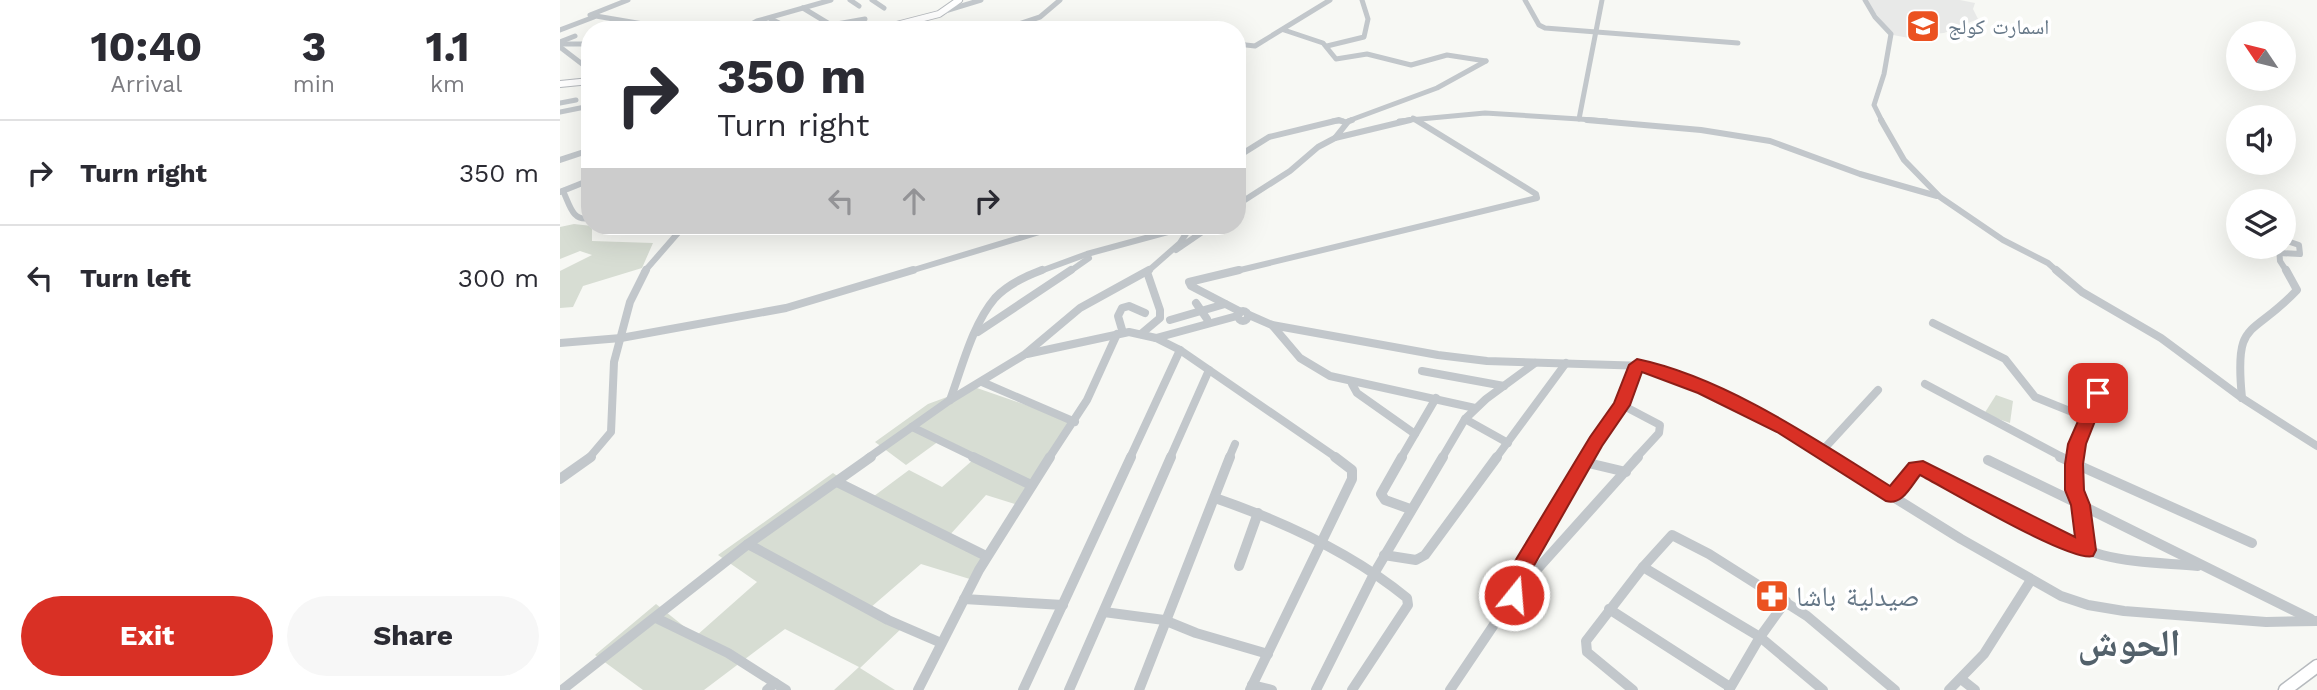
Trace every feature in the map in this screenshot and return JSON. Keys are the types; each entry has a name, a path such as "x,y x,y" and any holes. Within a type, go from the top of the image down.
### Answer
{"main road":[{"path":"910,21 945,11 959,0"},
{"path":"560,84 581,82"},
{"path":"2286,690 2317,666"}],"street":[{"path":"594,17 590,15 632,0"},
{"path":"762,21 831,0"},
{"path":"850,0 859,6"},
{"path":"872,0 884,8"},
{"path":"945,11 981,0"},
{"path":"1028,21 1043,15 1060,0"},
{"path":"1246,46 1253,47 1330,0"},
{"path":"1327,46 1364,37 1368,19 1362,0"},
{"path":"1525,0 1543,27 1738,43"},
{"path":"1579,119 1602,0"},
{"path":"1865,0 1875,17 1891,34 1886,46 1887,58 1875,110 1904,160 1940,197 1998,237 2048,263 2082,292 2161,338 2242,398 2317,446"},
{"path":"803,8 824,21"},
{"path":"584,21 594,17 622,21"},
{"path":"766,19 780,21"},
{"path":"854,21 865,19"},
{"path":"560,30 581,22"},
{"path":"1284,30 1315,39 1327,46 1336,59 1367,54 1411,65 1447,55 1486,61 1417,95 1386,104 1347,122 1335,138"},
{"path":"560,45 575,36"},
{"path":"560,45 581,44"},
{"path":"560,45 579,60"},
{"path":"560,103 576,100"},
{"path":"560,112 581,108"},
{"path":"1246,199 1290,171 1318,147 1335,138 1413,118 1483,111 1702,130 1770,141 1860,174 1940,197"},
{"path":"1413,118 1536,194 1537,198 1189,282 1191,286 1243,315 1267,323 1448,356 1487,361 1647,366 1704,389 1783,428 2061,596 2105,608 2266,622 2315,621"},
{"path":"1246,151 1275,135 1339,120 1347,122"},
{"path":"560,160 581,153"},
{"path":"560,181 573,215 581,220"},
{"path":"564,190 581,183"},
{"path":"560,479 591,456 611,432 614,424 610,415 611,375 631,300 643,274 676,235"},
{"path":"560,343 621,338 786,307 1029,235"},
{"path":"950,400 961,368 996,297 1016,281 1042,269 1160,235"},
{"path":"1167,255 1184,235"},
{"path":"562,690 748,544 950,400 1024,355 1080,309 1147,272 1197,235"},
{"path":"978,332 1097,253"},
{"path":"2242,398 2240,357 2247,332 2273,313 2297,290 2293,280 2280,264 2280,259"},
{"path":"1141,334 1160,318 1160,310 1147,272"},
{"path":"1170,320 1199,307 1225,304"},
{"path":"918,690 939,642 986,556 1075,422 1098,380 1120,334 1118,316 1122,308 1129,306 1146,313"},
{"path":"1199,307 1207,319"},
{"path":"1156,338 1243,315"},
{"path":"1267,323 1306,365 1329,377 1475,408"},
{"path":"1933,323 2005,359 2035,397 2087,418"},
{"path":"1024,355 1120,334 1141,334 1156,338 1180,350 1352,470 1352,479 1251,688 1272,690"},
{"path":"1023,690 1180,350"},
{"path":"1316,690 1384,555 1465,419 1475,408 1536,362"},
{"path":"1384,555 1416,560 1425,555 1566,363"},
{"path":"1514,595 1514,582 1525,561 1584,461 1622,405 1635,367"},
{"path":"1069,690 1209,370"},
{"path":"1422,371 1504,386"},
{"path":"982,382 1075,422"},
{"path":"1352,384 1357,393 1415,434"},
{"path":"1925,384 2074,464 2252,543"},
{"path":"1821,452 1878,390"},
{"path":"2086,550 2081,505 2075,490 2074,464 2077,444 2098,393"},
{"path":"1410,509 1385,500 1381,494 1436,398"},
{"path":"1450,690 1514,595 1652,443 1661,429 1653,418 1622,405"},
{"path":"1465,419 1508,443"},
{"path":"912,428 1031,485"},
{"path":"1139,690 1164,620 1235,444"},
{"path":"1988,460 2315,621"},
{"path":"1584,461 1626,472"},
{"path":"1892,496 1915,468 1923,468 2058,539 2086,550 2152,563 2203,566"},
{"path":"837,482 986,556"},
{"path":"1215,498 1258,513 1375,572 1407,598 1408,604 1352,690"},
{"path":"1240,566 1258,513"},
{"path":"1633,690 1592,657 1586,646 1588,636 1669,537 1676,536 1786,601 1822,627 1895,690"},
{"path":"748,544 888,620 939,642"},
{"path":"1525,561 1544,562"},
{"path":"1643,567 1760,637 1823,690"},
{"path":"1949,690 1984,654 2031,580"},
{"path":"964,599 1063,605"},
{"path":"1609,609 1730,689 1760,637 1786,601"},
{"path":"1104,612 1164,620 1196,633 1268,654"},
{"path":"656,618 728,653 771,686 786,690"},
{"path":"1961,678 1975,690"}],"shaded area":[{"name":"اسمارت كولج","path":"1865,0 1960,0 1975,3 1973,9 1978,19 1944,33 1932,34 1925,41 1893,35"},
{"path":"581,225 581,235 592,235 592,241 653,243 642,268 583,286 573,307 560,308 560,271 592,255 580,251 560,259 560,227"},
{"path":"974,387 1075,422 1018,505 986,495 948,537 986,556 973,580 921,564 870,608 903,627 860,668 895,690 834,690 859,667 785,629 704,690 643,690 595,655 656,604 696,636 757,582 718,555 833,473 870,499 909,470 942,487 974,459 939,441 906,465 875,442 928,404"},
{"path":"1996,395 2013,401 2010,423 1984,414"}],"place":[{"name":"اسمارت كولج","path":"1923,26"},
{"name":"صيدلية باشا","path":"1772,596"}],"district":[{"name":"الحوش","path":"2129,643"}],"route":[{"path":"1514,595 1514,582 1525,561 1596,441 1622,405 1637,365 1653,368 1679,381 1704,389 1783,428 1892,496 1915,468 1923,468 2058,539 2086,550 2081,505 2075,490 2074,464 2077,444 2098,393"}]}
